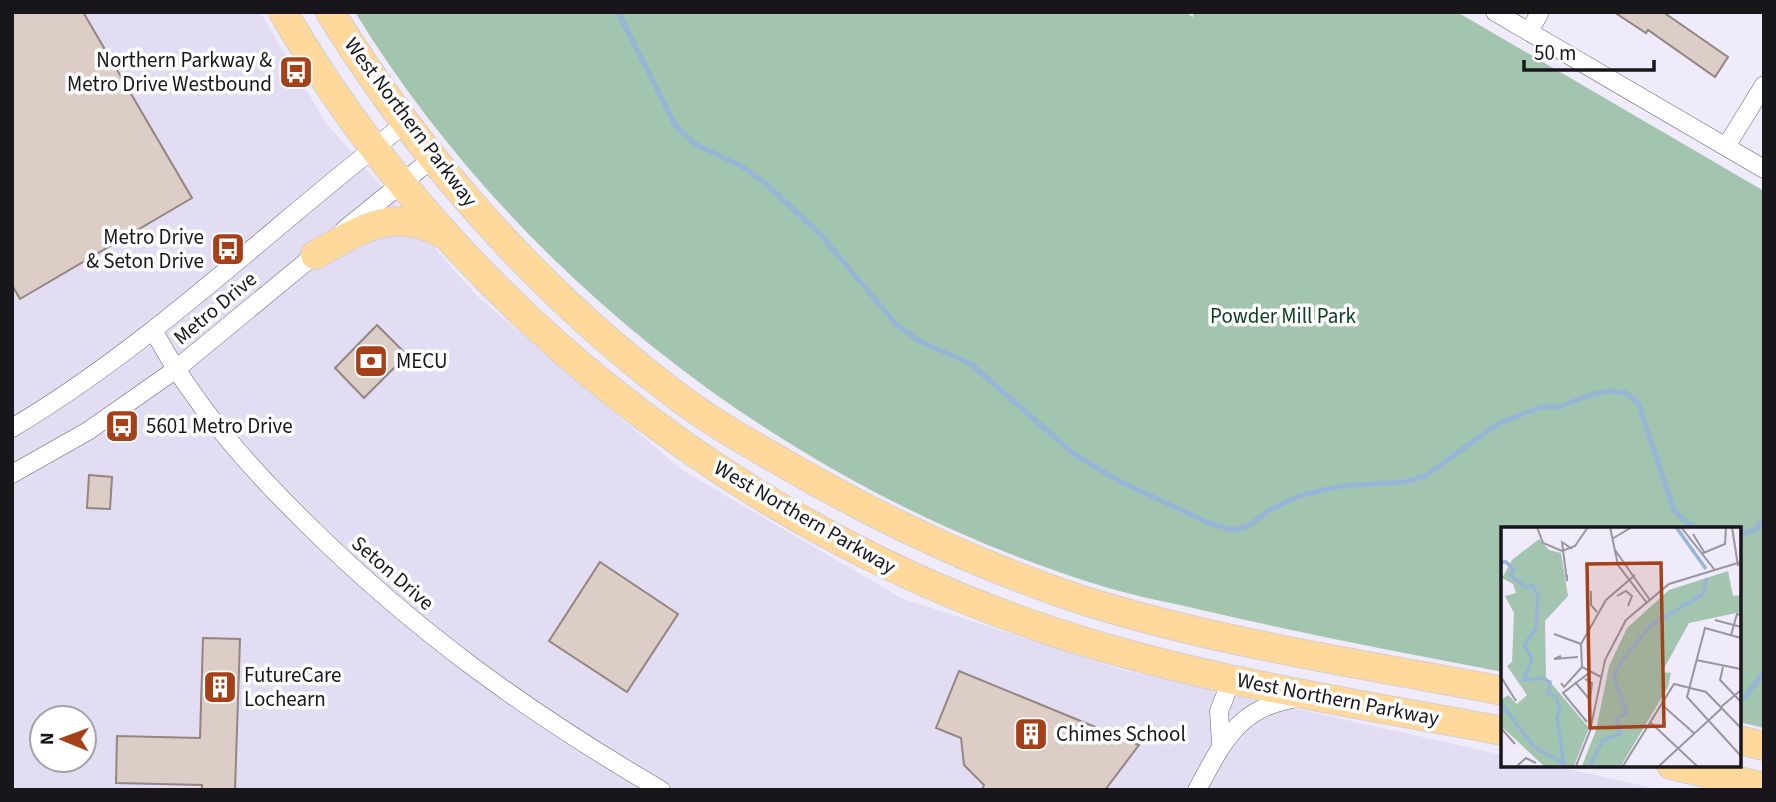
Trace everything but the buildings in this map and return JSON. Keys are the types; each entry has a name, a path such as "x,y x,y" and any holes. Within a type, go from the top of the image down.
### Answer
{"main road":[{"name":"West Northern Parkway","path":"283,12 373,148 452,239 507,297 666,433 780,508 905,574 1042,628 1231,679 1501,732"},
{"name":"West Northern Parkway","path":"330,12 406,123 489,223 591,324 683,401 744,442 881,517 994,567 1129,614 1258,644 1501,691"},
{"path":"314,255 380,222 412,223 452,239"},
{"path":"1231,679 1258,644"},
{"path":"1741,740 1764,746"},
{"path":"1679,767 1764,787"}],"street":[{"path":"1495,12 1764,169"},
{"path":"1529,32 1540,12"},
{"path":"1727,145 1764,85"},
{"name":"Metro Drive","path":"12,428 66,396 153,330 406,123"},
{"name":"Metro Drive","path":"12,474 88,431 175,370 433,158"},
{"name":"Seton Drive","path":"153,330 175,370 210,421 255,473 390,604 517,700 662,790"},
{"path":"1221,744 1219,711 1231,679"},
{"path":"1197,790 1221,744 1251,713 1266,705 1314,695"}],"shaded area":[{"path":"12,12 260,12 326,123 476,295 682,470 903,599 1123,670 1501,755 1501,767 1558,767 1663,790 12,790"}],"green space":[{"name":"Powder Mill Park","path":"355,12 1185,12 1193,17 1194,12 1457,12 1764,191 1764,728 1741,722 1741,527 1501,527 1501,672 1280,628 1117,591 992,547 883,496 778,436 678,367 585,289 500,204 423,111"}],"waterway":[{"path":"618,12 675,125 695,144 743,167 764,182 820,234 896,324 919,341 971,364 1074,454 1117,480 1209,523 1233,530 1247,527 1268,511 1299,496 1340,486 1405,482 1425,476 1499,423 1541,407 1559,407 1608,391 1626,393 1638,403 1674,510 1695,527"},
{"path":"1741,534 1755,530 1764,520"},
{"path":"1745,697 1764,672"}],"place":[{"name":"Northern Parkway & Metro Drive Westbound","path":"296,72"},
{"name":"Metro Drive & Seton Drive","path":"228,249"},
{"name":"MECU","path":"371,361"},
{"name":"5601 Metro Drive","path":"122,426"},
{"name":"FutureCare Lochearn","path":"220,687"},
{"name":"Chimes School","path":"1031,734"}]}
